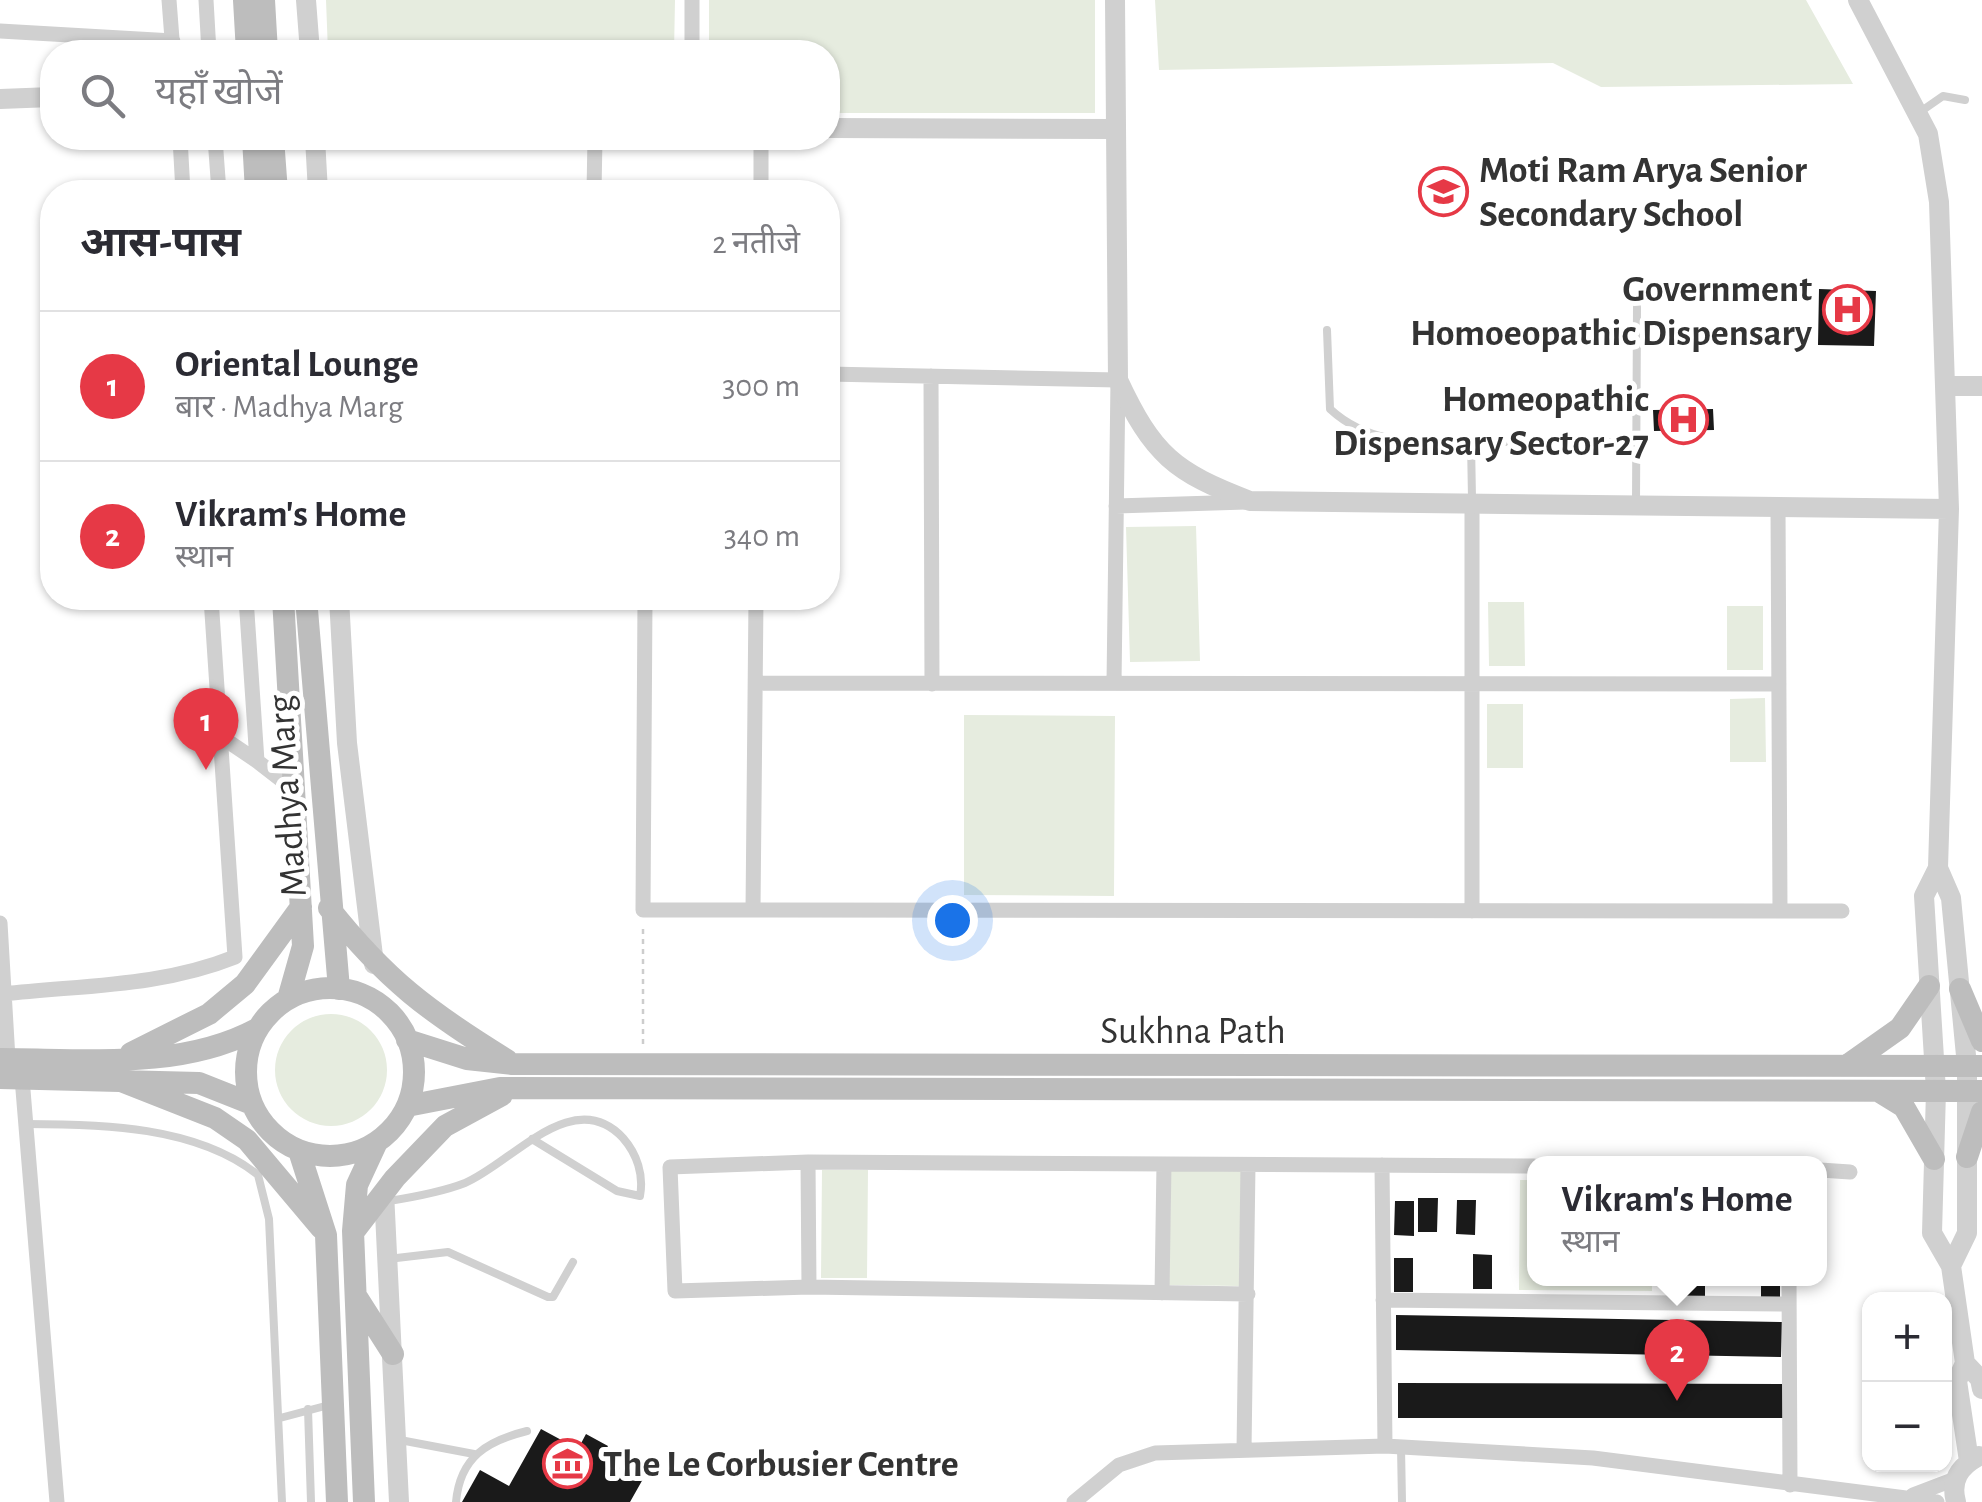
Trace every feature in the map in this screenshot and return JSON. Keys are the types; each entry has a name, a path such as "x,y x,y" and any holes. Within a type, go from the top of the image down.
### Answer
{"main road":[{"path":"244,0 246,40"},
{"path":"264,0 267,40"},
{"path":"254,150 255,180"},
{"path":"275,150 276,180"},
{"name":"Madhya Marg","path":"286,610 339,989"},
{"name":"Madhya Marg","path":"288,999 303,946 301,907 308,790 306,610"},
{"path":"120,1068 209,1014 245,984 301,907"},
{"path":"329,908 374,965 438,1018 512,1064"},
{"path":"1846,1066 1900,1028 1930,986"},
{"path":"120,1068 210,1049 257,1029 288,999 315,989 339,989 367,997 384,1008 408,1040 413,1090 408,1106 376,1144 357,1185 354,1232 364,1502"},
{"path":"1960,989 1982,1041"},
{"path":"257,1029 246,1061 252,1104 273,1135 299,1151 344,1156 376,1144"},
{"name":"Sukhna Path","path":"408,1040 467,1058 512,1064 1974,1066"},
{"path":"8,1068 120,1068 199,1083 252,1104"},
{"path":"120,1068 215,1118 247,1140 326,1235"},
{"path":"354,1232 445,1126 514,1088"},
{"name":"Sukhna Path","path":"408,1106 514,1088 1974,1091"},
{"path":"1878,1090 1904,1106 1934,1159"},
{"path":"1967,1157 1982,1112"},
{"path":"299,1151 326,1235 338,1502"},
{"path":"356,1296 393,1354"}],"street":[{"path":"169,0 172,40"},
{"path":"206,0 208,40"},
{"path":"306,0 309,40"},
{"path":"692,0 692,40"},
{"path":"1114,684 1118,380 1115,0"},
{"path":"1858,0 1928,134 1939,202 1949,510 1938,868 1924,896 1936,1091 1932,1232 1950,1266 1965,1363 1980,1379 1982,1389"},
{"path":"0,30 102,40"},
{"path":"0,100 40,98"},
{"path":"840,128 1114,128"},
{"path":"181,150 182,180"},
{"path":"216,150 218,180"},
{"path":"316,150 317,180"},
{"path":"594,180 595,150"},
{"path":"761,150 761,180"},
{"path":"840,374 1118,380"},
{"path":"931,376 932,684"},
{"path":"1118,380 1138,422 1160,452 1194,480 1250,502"},
{"path":"1947,386 1982,386"},
{"path":"1116,506 1250,502 1949,510"},
{"path":"1472,504 1472,910"},
{"path":"1778,508 1780,911"},
{"path":"4,994 127,984 197,972 235,957 211,610"},
{"path":"247,610 257,762"},
{"path":"340,610 347,743 374,965"},
{"path":"646,610 644,910 1842,911"},
{"path":"754,910 756,610"},
{"path":"756,684 1779,684"},
{"path":"220,736 308,790 347,743"},
{"path":"1938,868 1951,898 1960,989 1974,1066 1966,1233 1950,1266"},
{"path":"0,923 8,1068 26,1124 57,1502"},
{"path":"808,1162 809,1287"},
{"path":"1248,1294 809,1287 676,1291 670,1167 808,1162 1527,1166"},
{"path":"1162,1292 1164,1164"},
{"path":"1244,1450 1248,1164"},
{"path":"1382,1165 1384,1300 1393,1447"},
{"path":"1827,1170 1850,1172"},
{"path":"384,1197 398,1502"},
{"path":"1790,1286 1790,1486"},
{"path":"1384,1300 1789,1304"},
{"path":"1909,1496 1955,1479 1976,1458 1956,1381 1965,1363"},
{"path":"1074,1502 1119,1465 1155,1452 1393,1447 1593,1458 1937,1502"},
{"path":"1955,1479 1956,1502"}],"lane":[{"path":"1917,114 1943,96 1966,100"},
{"path":"1636,506 1638,307"},
{"path":"1327,330 1330,409 1349,427 1394,442 1636,442"},
{"path":"1471,442 1472,504"},
{"path":"384,1197 466,1182 532,1139 576,1120 592,1120 613,1129 635,1156 640,1196 617,1191 532,1139"},
{"path":"26,1124 99,1124 165,1137 220,1152 258,1176 269,1220 282,1502"},
{"path":"388,1260 448,1252 548,1298 553,1297 573,1262"},
{"path":"280,1418 333,1404"},
{"path":"308,1409 311,1502"},
{"path":"456,1502 464,1471 474,1454 495,1438 527,1430"},
{"path":"396,1439 474,1454"},
{"path":"1393,1447 1402,1502"}],"path":[{"path":"644,910 644,1064"}],"shaded area":[{"path":"326,0 675,0 674,40 328,40"},
{"path":"709,0 1095,0 1095,113 840,113 840,40 709,40"},
{"path":"1155,0 1806,0 1853,84 1601,87 1553,63 1159,70"},
{"path":"1196,526 1200,661 1130,662 1126,527"},
{"path":"1488,602 1524,602 1525,666 1489,666"},
{"path":"1727,606 1763,606 1763,670 1727,670"},
{"path":"1765,698 1766,762 1730,762 1730,699"},
{"path":"1487,704 1523,704 1523,768 1487,768"},
{"path":"964,715 1115,716 1114,896 964,895"},
{"path":"331,1014 352,1019 370,1031 382,1049 387,1070 382,1091 370,1109 352,1121 331,1126 310,1121 292,1109 280,1091 275,1070 280,1049 292,1031 310,1019"},
{"path":"1171,1169 1242,1171 1239,1286 1169,1285"},
{"path":"822,1170 868,1170 867,1278 821,1278"},
{"path":"1520,1180 1527,1180 1527,1286 1652,1286 1652,1291 1519,1290"}],"building":[{"path":"1819,289 1876,291 1874,346 1818,345"},
{"path":"1713,409 1714,430 1654,431 1653,410"},
{"path":"1418,1198 1438,1198 1437,1232 1418,1232"},
{"path":"1457,1200 1476,1200 1475,1235 1456,1234"},
{"path":"1395,1201 1414,1201 1414,1236 1394,1235"},
{"path":"1473,1254 1492,1255 1492,1289 1473,1289"},
{"path":"1394,1258 1413,1258 1413,1292 1394,1292"},
{"path":"1686,1286 1705,1286 1705,1299 1685,1299"},
{"path":"1761,1286 1780,1286 1780,1298 1761,1297"},
{"path":"1396,1315 1782,1322 1781,1357 1396,1350"},
{"path":"1398,1383 1783,1384 1784,1418 1398,1418"},
{"name":"The Le Corbusier Centre","path":"541,1429 578,1449 586,1434 608,1446 602,1457 643,1479 630,1502 462,1502 480,1470 509,1486"}],"place":[{"name":"Moti Ram Arya Senior Secondary School","path":"1444,191"},
{"name":"Government Homoeopathic Dispensary","path":"1847,310"},
{"name":"Homeopathic Dispensary Sector-27","path":"1684,420"},
{"name":"Oriental Lounge","path":"206,770"},
{"name":"Vikram's Home","path":"1677,1401"},
{"name":"The Le Corbusier Centre","path":"568,1463"}]}
